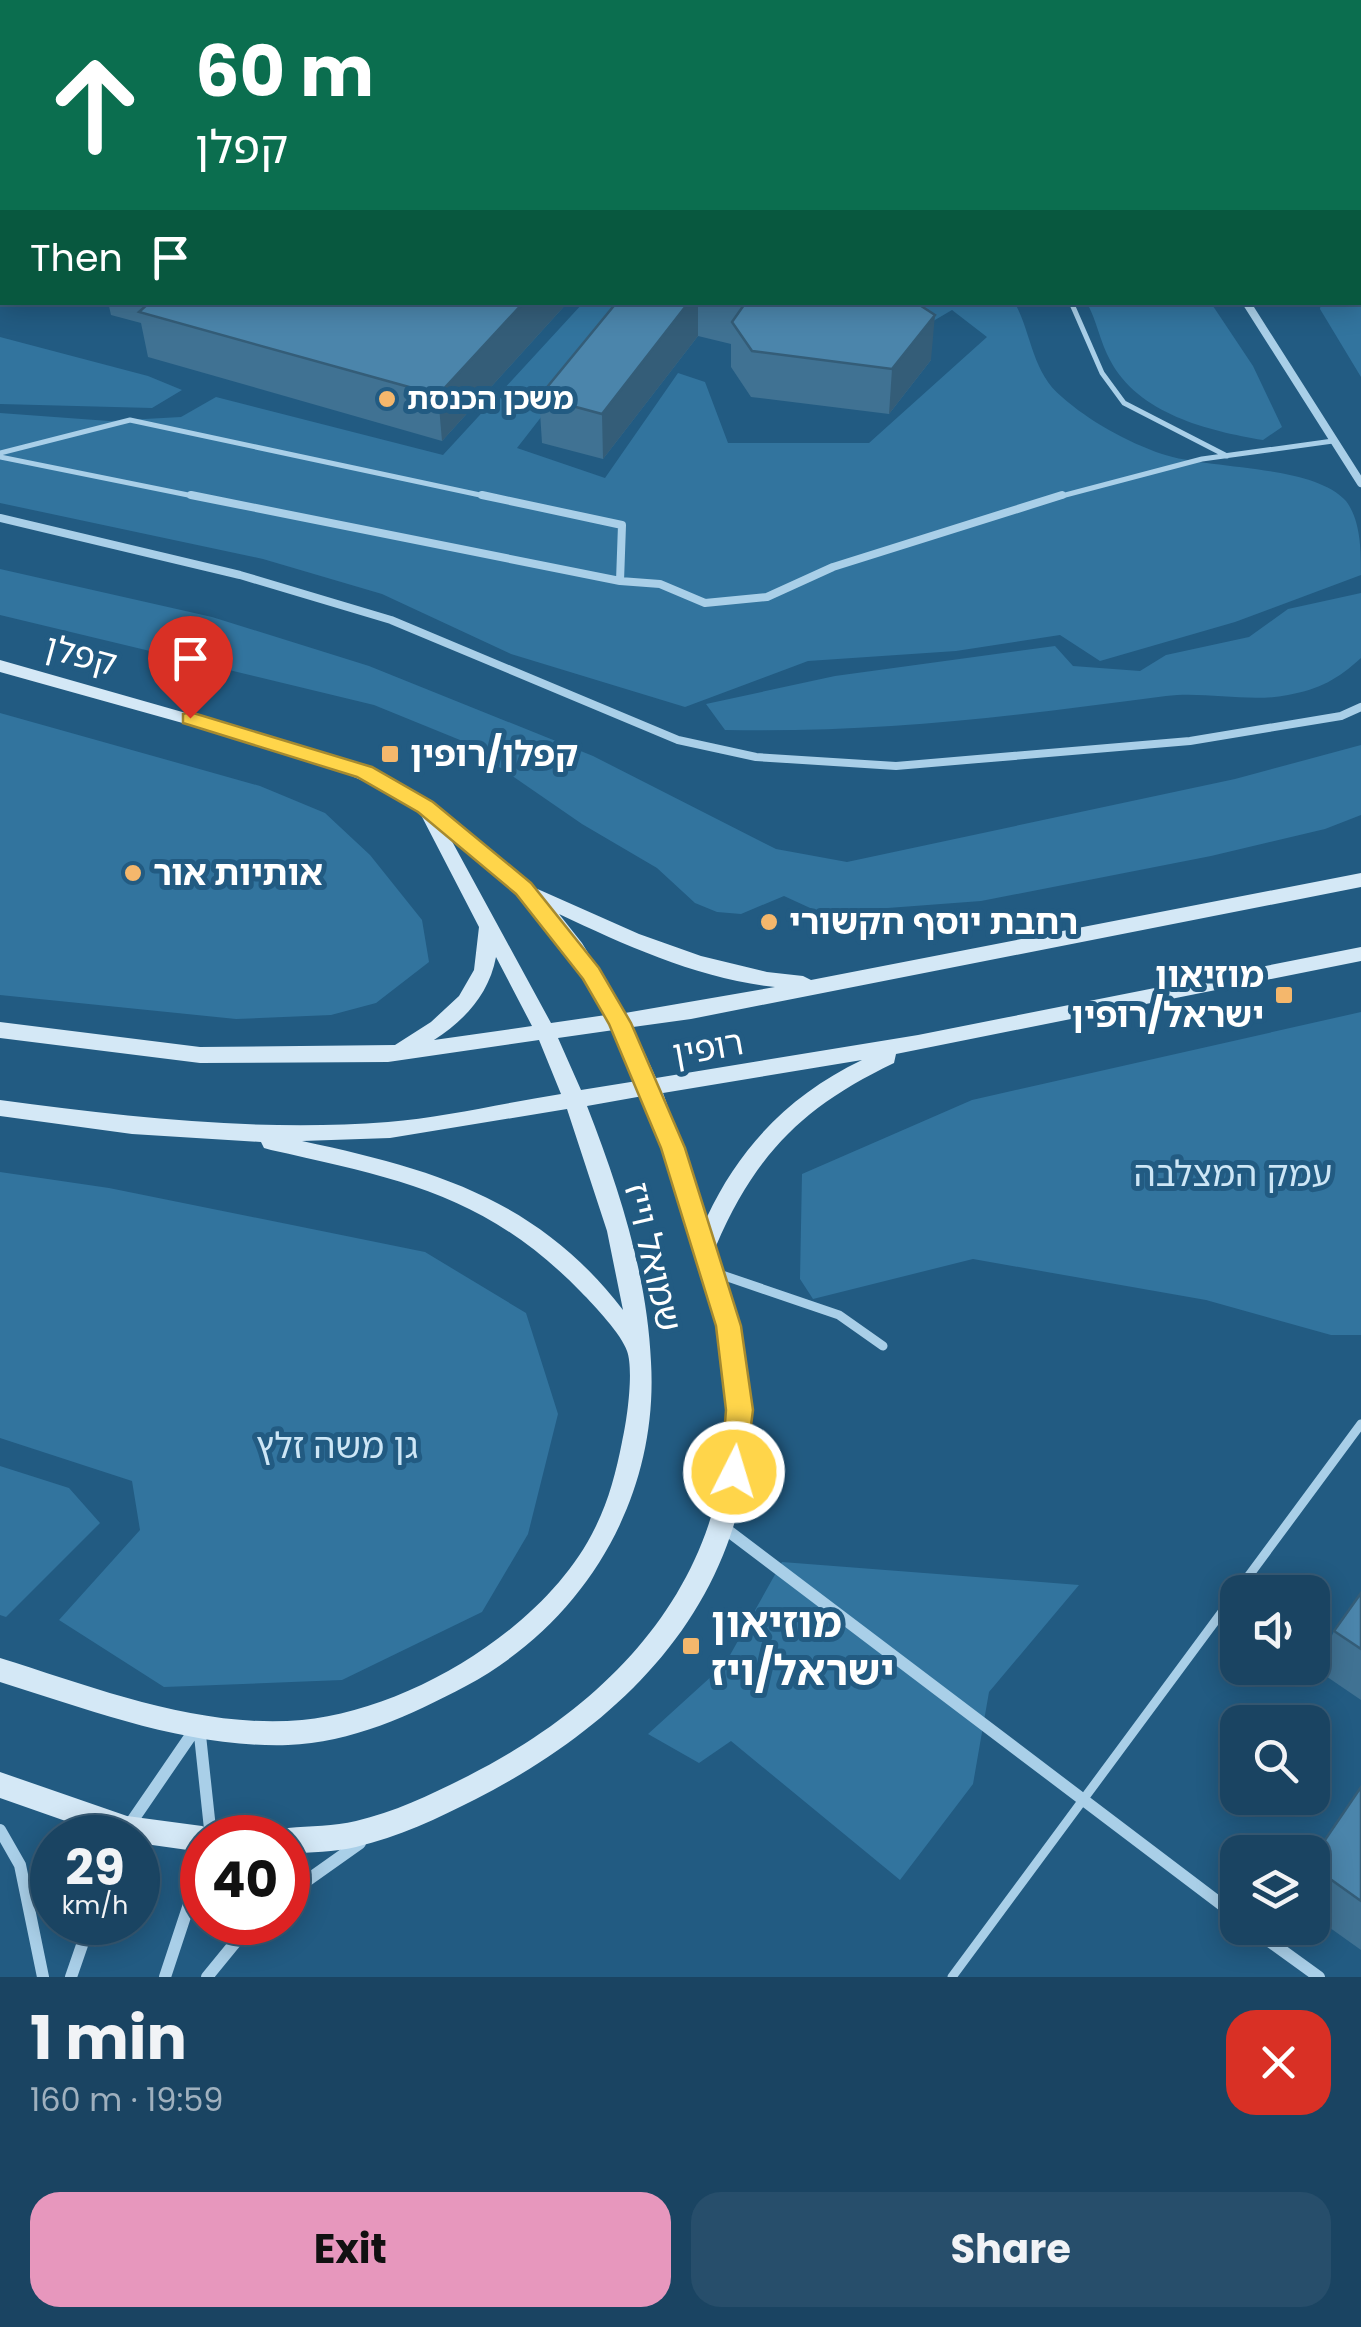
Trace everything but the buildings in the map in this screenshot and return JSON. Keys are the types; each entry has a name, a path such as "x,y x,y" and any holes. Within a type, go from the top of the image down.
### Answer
{"street":[{"path":"1248,305 1361,482"},
{"name":"קפלן","path":"0,666 311,753 364,772 426,807 524,888 591,974 620,1023 650,1091"},
{"path":"426,807 453,868 546,1033"},
{"name":"רופין","path":"0,1030 200,1055 388,1054 620,1023 830,986 1361,880"},
{"path":"524,888 649,948 706,968 756,980 830,986"},
{"path":"388,1054 446,1023 471,997 484,974 490,952 486,925"},
{"name":"רופין","path":"0,1108 132,1126 234,1134 390,1130 573,1104 918,1044 1361,954"},
{"name":"שמואל וייז","path":"0,1670 199,1725 286,1733 354,1722 450,1684 541,1618 599,1552 621,1501 638,1420 640,1350 632,1294 573,1104 546,1033"},
{"path":"705,1247 733,1184 768,1136 795,1110 841,1077 918,1044"},
{"name":"שמואל וייז","path":"310,1839 352,1834 422,1811 504,1774 567,1734 614,1693 656,1648 694,1595 722,1527 734,1472 740,1410 728,1326 705,1247 650,1091"},
{"path":"234,1134 406,1173 498,1210 530,1230 601,1293 640,1350"},
{"path":"722,1527 1220,1905"},
{"path":"137,1815 199,1725"},
{"path":"199,1725 208,1815"},
{"path":"0,1785 78,1815"},
{"path":"310,1877 340,1854 422,1811"},
{"path":"0,1830 20,1865 43,1977"},
{"path":"165,1977 180,1932"},
{"path":"71,1977 82,1945"},
{"path":"208,1977 234,1945"},
{"path":"1275,1945 1319,1977"}],"lane":[{"path":"1072,305 1102,373 1124,403 1227,456"},
{"path":"0,455 130,420 622,525 620,581"},
{"path":"0,455 620,581 660,584 704,603 767,597 833,567 1102,482 1227,456 1333,441"},
{"path":"0,518 240,575 391,620 662,734 756,758 916,764 1190,741 1341,716 1361,707"},
{"path":"712,1272 839,1315 883,1346"},
{"path":"952,1977 1361,1424"}],"green space":[{"path":"581,305 628,305 517,448 605,478 678,373 705,382 728,443 869,443 987,337 952,310 911,334 831,305 1016,305 1044,376 1062,397 1096,422 1162,454 1286,474 1331,489 1351,509 1360,546 1361,575 1235,622 1100,661 1060,635 956,651 808,661 685,707 511,654 382,594 263,559 0,503 0,413 109,421 181,417 216,397 443,455"},
{"path":"1088,305 1212,305 1253,366 1282,427 1263,440 1198,425 1156,407 1122,379"},
{"path":"1321,305 1361,305 1361,377"},
{"path":"0,337 148,376 182,390 152,408 0,404"},
{"path":"0,569 212,617 369,666 593,756 776,849 847,862 1235,779 1361,745 1361,815 1325,829 1211,856 981,901 821,913 784,896 741,914 717,912 695,903 657,868 582,824 460,740 374,705 0,615"},
{"path":"1361,593 1361,658 1328,682 1288,695 1181,695 946,722 782,730 725,730 706,704 835,676 1055,646 1073,666 1140,671 1166,655 1249,637 1288,609"},
{"path":"0,713 260,786 325,813 370,855 422,920 429,962 376,1003 331,1015 236,1019 0,995"},
{"name":"עמק המצלבה","path":"1361,1012 1361,1335 1331,1335 1206,1300 973,1259 813,1299 800,1279 802,1174 972,1100"},
{"name":"גן משה זלץ","path":"0,1172 109,1188 425,1252 526,1313 558,1414 528,1534 482,1612 342,1680 164,1687 59,1620 140,1530 132,1481 0,1438"},
{"path":"0,1466 69,1488 100,1523 6,1617 0,1615"},
{"path":"782,1562 1079,1585 989,1692 973,1784 900,1880 731,1741 699,1763 648,1734 725,1664"}],"place":[{"name":"משכן הכנסת","path":"387,399"},
{"name":"קפלן/רופין","path":"390,754"},
{"name":"אותיות אור","path":"133,873"},
{"name":"רחבת יוסף חקשורי","path":"769,922"},
{"name":"מוזיאון ישראל/רופין","path":"1284,995"},
{"name":"מוזיאון ישראל/ויז","path":"691,1646"}],"route":[{"path":"190,718 364,772 426,807 524,888 591,974 620,1023 673,1148 728,1326 740,1410 734,1472"}]}
